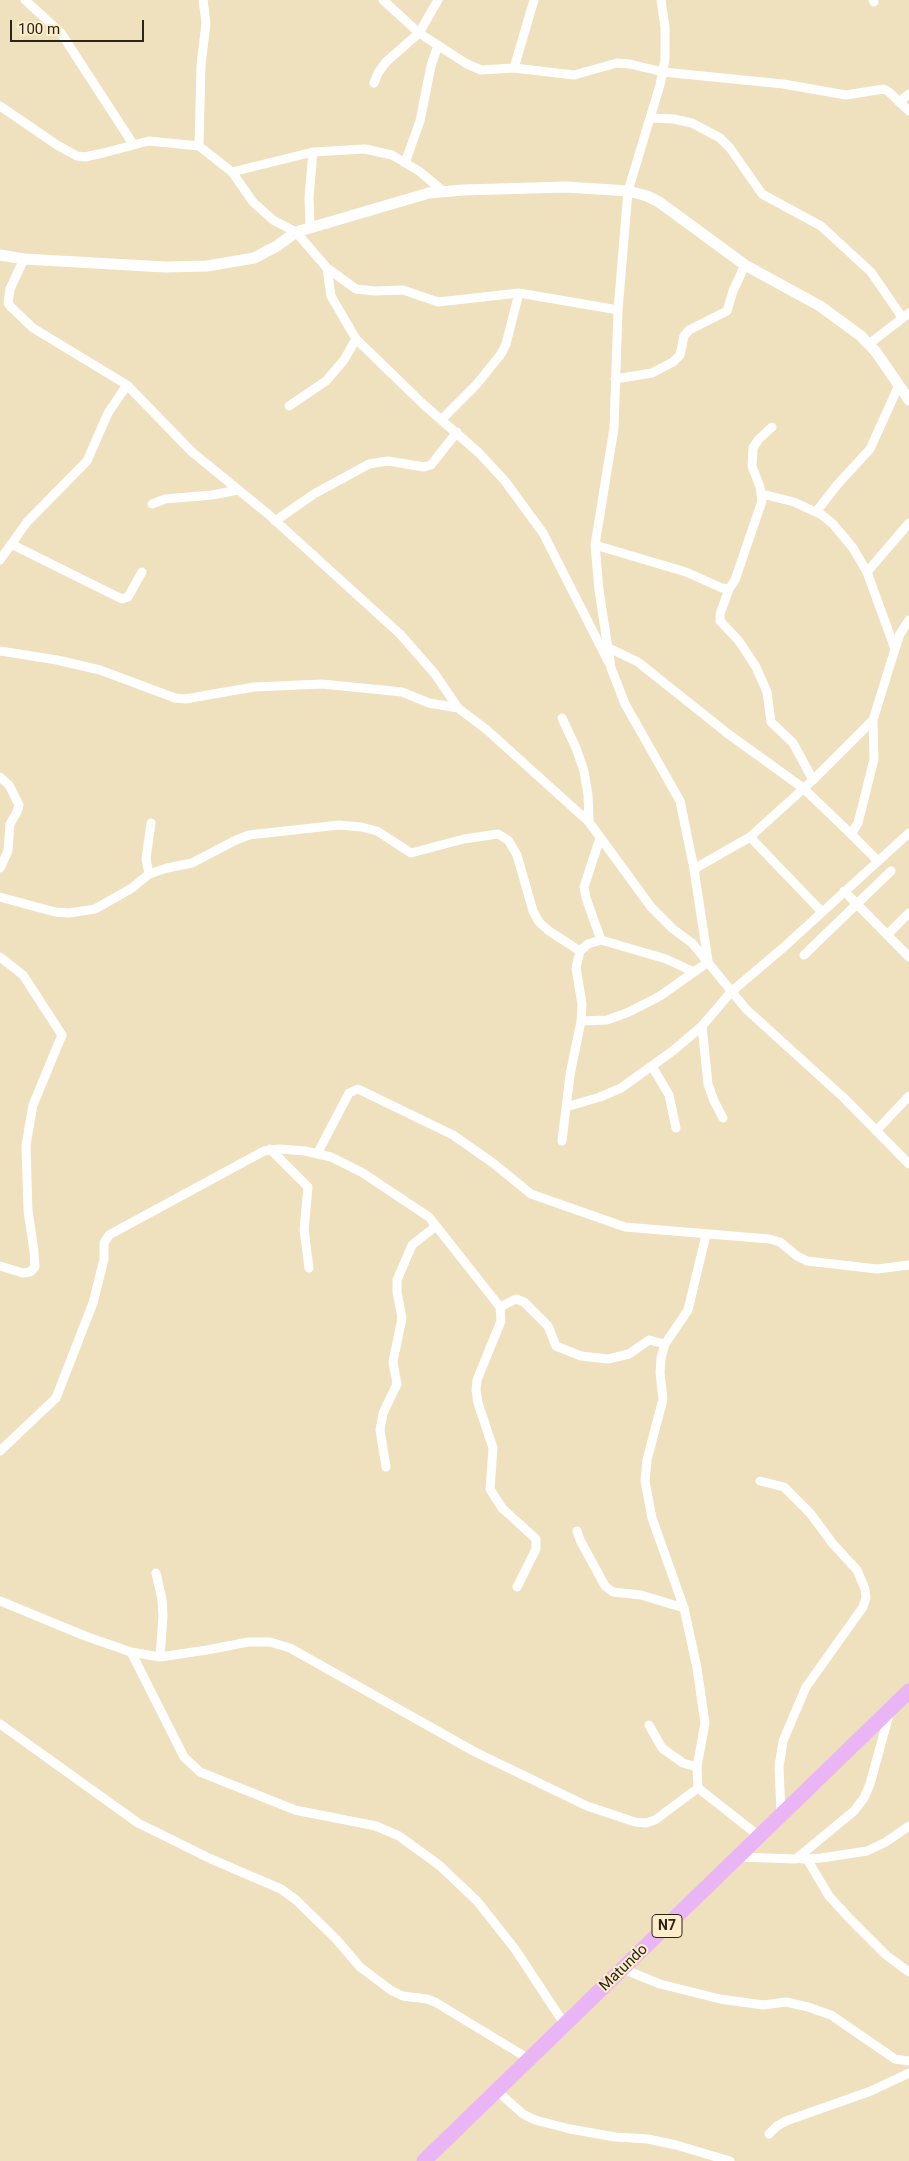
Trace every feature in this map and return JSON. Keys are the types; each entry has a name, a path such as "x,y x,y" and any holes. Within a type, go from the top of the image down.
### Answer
{"main road":[{"name":"Matundo","path":"424,2161 909,1691"}],"street":[{"path":"25,0 65,37 103,100 134,144"},
{"path":"199,146 201,65 206,23 203,0"},
{"path":"383,0 420,33 474,68 488,71 514,68 574,75 617,63 630,64 664,72 783,84 846,95 884,89 909,111"},
{"path":"374,84 378,73 386,62 420,33 438,0"},
{"path":"514,68 534,0"},
{"path":"611,668 596,545 614,428 618,310 628,191 666,60 665,27 661,0"},
{"path":"405,163 420,121 431,66 438,45"},
{"path":"899,102 909,94"},
{"path":"0,106 57,145 77,156 104,153 149,141 199,146 232,172 253,202 273,220 296,232 327,268 356,289 375,291 403,290 438,302 519,294 618,310"},
{"path":"650,118 674,119 692,123 720,138 730,148 762,194 821,226 872,272 906,315 870,344"},
{"path":"232,172 313,152 365,149 392,155 419,171 443,191"},
{"path":"310,228 309,197 313,152"},
{"path":"0,255 24,259 166,266 207,266 254,258 277,246 296,232 382,206 443,191 566,186 628,191 660,202 745,265 820,306 870,344 909,400"},
{"path":"24,259 8,296 11,307 33,328 127,385 147,404 172,433 275,521 400,634 435,674 458,708 487,730 589,822 651,907 672,929 692,943 730,992 746,1009 844,1098 909,1164"},
{"path":"616,379 652,373 673,362 680,355 684,336 689,330 727,312 733,291 745,265"},
{"path":"327,268 331,296 356,339 423,404 457,432 505,481 543,533 611,668 625,704 680,801 694,869 708,962"},
{"path":"442,419 501,354 506,344 519,294"},
{"path":"289,406 326,382 344,360 356,339"},
{"path":"2,554 41,506 87,461 108,413 127,385"},
{"path":"816,512 837,484 870,449 899,385"},
{"path":"772,427 758,440 753,448 752,466 762,494 762,501 735,580 729,589 720,614 720,621 739,641 756,667 767,692 770,722 793,743 813,780"},
{"path":"275,521 314,494 370,464 388,461 424,467 431,465 457,432"},
{"path":"152,504 165,500 238,490"},
{"path":"762,494 786,499 816,512 833,524 853,548 868,572 895,648"},
{"path":"868,572 909,523"},
{"path":"11,544 122,598 128,597 142,572"},
{"path":"596,545 686,572 722,588 729,589"},
{"path":"852,834 858,823 874,759 873,720 900,634 909,620"},
{"path":"609,648 638,662 726,733 804,788 878,861"},
{"path":"0,651 57,660 100,670 175,698 185,699 254,687 322,684 402,692 429,703 458,708"},
{"path":"562,718 584,770 588,795 589,822"},
{"path":"694,869 750,837 813,780 873,720"},
{"path":"0,777 9,785 18,805 17,812 10,824 8,851 0,868"},
{"path":"150,874 146,859 151,824"},
{"path":"0,897 40,909 69,913 95,908 132,888 150,874 192,863 249,835 339,824 361,827 377,832 411,853 464,839 498,834 508,840 517,855 533,911 539,922 549,931 580,950"},
{"path":"566,1107 613,1092 652,1066 702,1026 730,992 784,947 909,832"},
{"path":"750,837 822,912"},
{"path":"600,838 584,887 601,940"},
{"path":"804,955 891,871"},
{"path":"844,891 909,957"},
{"path":"887,935 909,913"},
{"path":"562,1141 581,1021 582,1004 576,968 580,950 588,944 601,940 666,959 694,972"},
{"path":"0,957 23,975 62,1035 33,1105 26,1145 28,1211 35,1267 30,1272 23,1273 0,1266"},
{"path":"581,1021 607,1020 629,1012 660,996 708,962"},
{"path":"702,1026 708,1084 723,1118"},
{"path":"652,1066 669,1095 676,1128"},
{"path":"317,1154 349,1093 358,1089 453,1135 531,1194 625,1227 780,1242 797,1256 808,1261 877,1269 909,1265"},
{"path":"876,1131 909,1096"},
{"path":"270,1149 308,1187 304,1230 309,1268"},
{"path":"0,1451 56,1398 93,1303 104,1259 104,1243 109,1235 270,1149 331,1157 363,1173 413,1205 429,1218 500,1307 500,1320 477,1380 476,1390 478,1403 493,1448 490,1489 502,1508 536,1539 536,1549 517,1588"},
{"path":"386,1467 380,1430 383,1413 397,1384 393,1362 402,1318 397,1292 397,1280 412,1245 436,1226"},
{"path":"706,1235 688,1310 665,1344 660,1366 663,1399 647,1460 645,1480 652,1518 684,1608 705,1715 705,1730 696,1768 698,1788 759,1836"},
{"path":"500,1307 516,1299 524,1302 548,1326 556,1346 581,1356 608,1359 629,1354 649,1340 665,1344"},
{"path":"760,1481 784,1487 810,1513 831,1541 857,1570 865,1588 866,1598 863,1608 806,1688 783,1741 779,1767 781,1814"},
{"path":"577,1531 605,1586 614,1592 641,1595 684,1608"},
{"path":"156,1572 162,1599 163,1616 160,1656"},
{"path":"0,1601 85,1636 131,1652 160,1656 248,1642 270,1642 290,1648 475,1752 588,1806 635,1822 646,1823 655,1820 698,1788"},
{"path":"131,1652 184,1757 191,1765 200,1772 295,1810 376,1826 399,1836 439,1865 477,1901 515,1949 565,2025"},
{"path":"796,1859 854,1811 864,1798 870,1784 890,1710"},
{"path":"0,1724 138,1823 211,1859 281,1889 296,1900 360,1967 392,1991 403,1996 435,2002 528,2059"},
{"path":"649,1725 662,1748 683,1763 696,1768"},
{"path":"738,1857 807,1859 867,1851 886,1842 909,1826"},
{"path":"807,1859 829,1896 886,1955 909,1972"},
{"path":"623,1969 660,1984 720,1999 762,2005 786,2002 808,2007 831,2015 895,2059 909,2061"},
{"path":"769,2134 786,2121 871,2091 909,2072"},
{"path":"496,2090 523,2114 535,2120 606,2136 648,2139 730,2161"}]}
